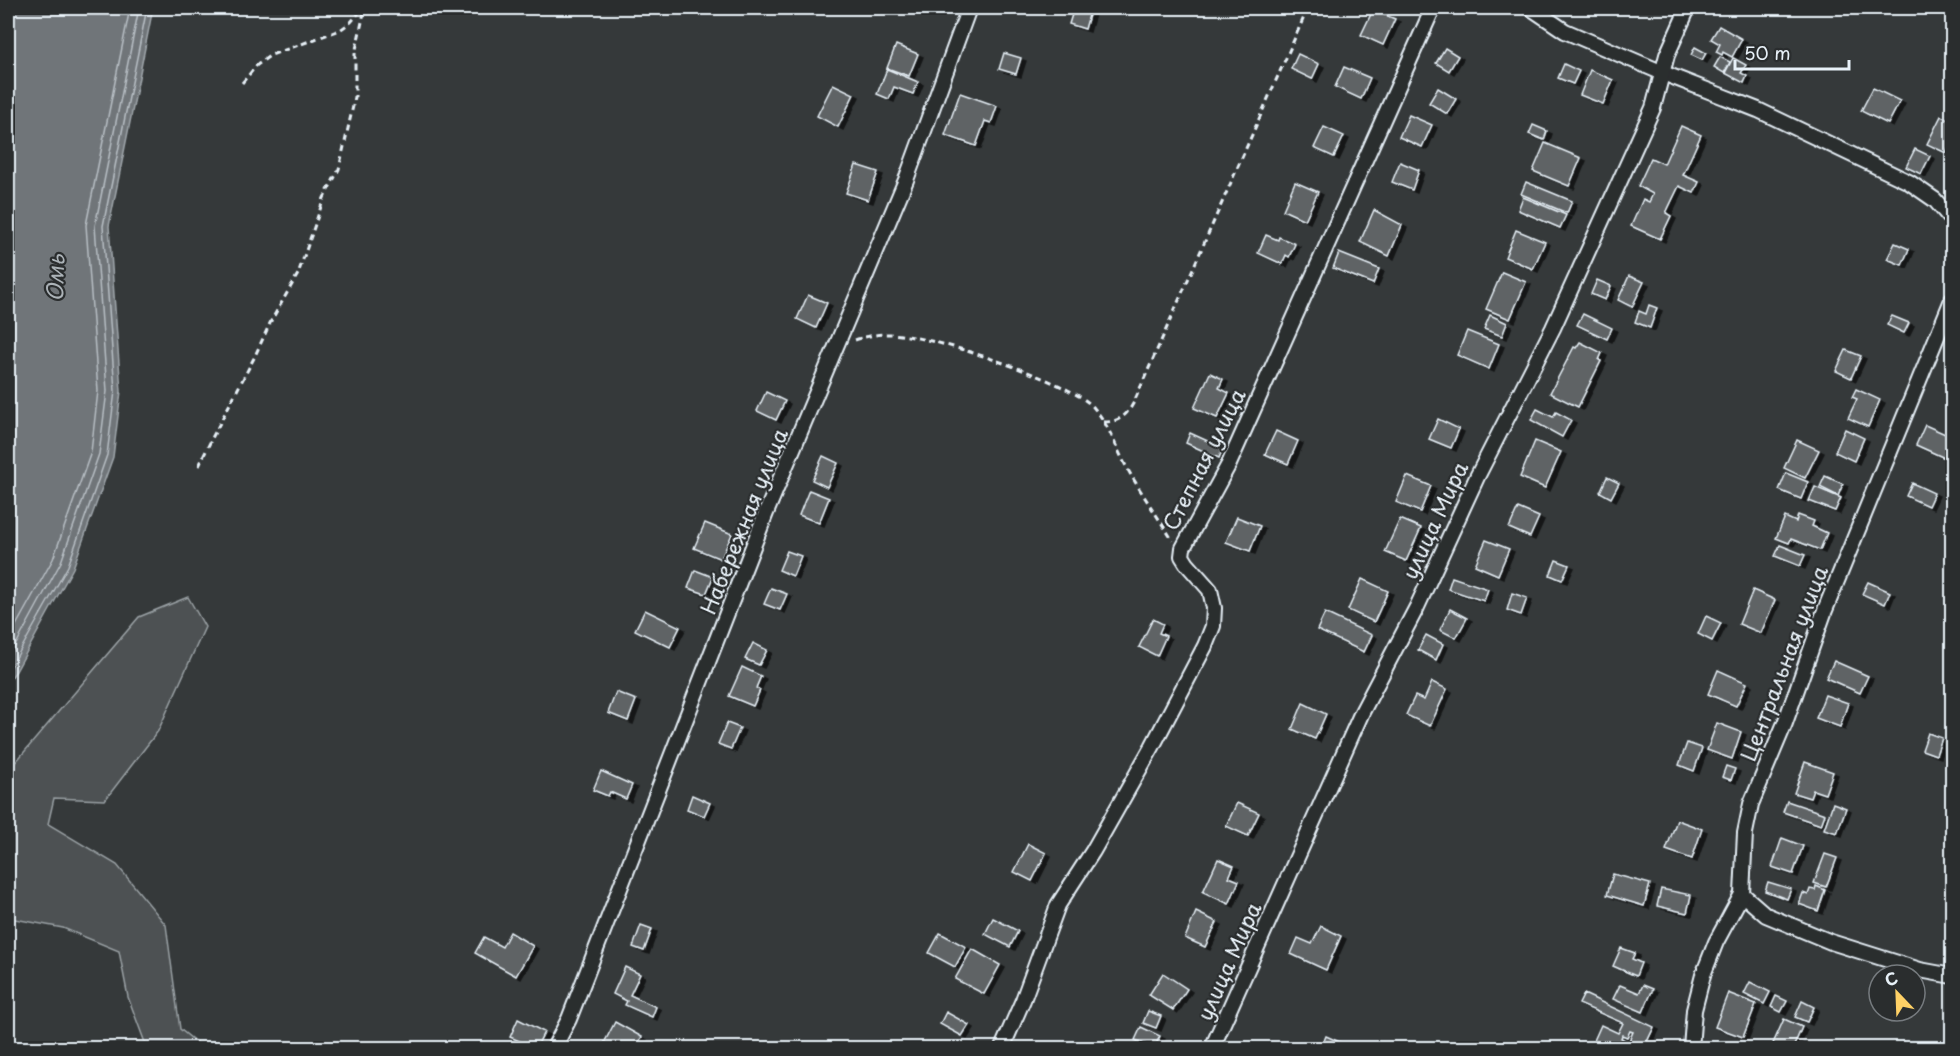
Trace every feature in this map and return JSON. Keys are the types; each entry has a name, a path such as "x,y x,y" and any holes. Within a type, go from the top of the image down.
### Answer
{"street":[{"name":"Набережная улица","path":"554,1048 569,1019 766,513 906,180 969,8"},
{"name":"Степная улица","path":"1002,1048 1023,1000 1058,905 1093,851 1152,747 1205,646 1213,626 1214,608 1210,590 1187,564 1182,556 1183,548 1229,464 1433,8"},
{"path":"1531,8 1565,31 1662,73 1758,110 1899,177 1935,200 1953,220"},
{"name":"улица Мира","path":"1212,1048 1362,712 1417,607 1477,477 1553,328 1653,108 1667,55 1688,8"},
{"name":"Центральная улица","path":"1691,1048 1694,1010 1703,975 1716,942 1742,894 1745,833 1751,804 1785,723 1825,610 1953,300"},
{"path":"1742,894 1766,915 1831,942 1920,970 1953,976"}],"path":[{"path":"242,83 257,65 271,55 340,30 364,8"},
{"path":"199,466 271,321 298,274 321,206 339,169 355,97 355,54 364,8"},
{"path":"1104,422 1113,422 1122,418 1134,402 1308,8"},
{"path":"854,341 887,334 912,337 998,360 1079,394 1093,406 1104,422 1127,467 1182,556"}],"shaded area":[{"path":"188,597 205,627 158,731 105,800 54,798 48,824 117,865 166,925 180,1029 203,1048 147,1048 128,997 119,951 63,928 15,919 8,927 8,771 139,617"}],"water":[{"name":"Омь","path":"14,8 153,8 109,226 121,391 113,457 73,568 8,682 8,32"}],"building":[{"path":"1074,8 1091,8 1085,29 1069,24"},
{"path":"1373,10 1395,19 1383,45 1361,35"},
{"path":"1719,26 1742,39 1732,57 1723,52 1722,55 1716,52 1720,44 1711,39"},
{"path":"896,45 918,54 909,76 887,68"},
{"path":"1695,47 1706,53 1702,60 1691,55"},
{"path":"1445,48 1458,56 1449,71 1436,63"},
{"path":"1004,53 1021,58 1016,74 999,69"},
{"path":"1298,54 1319,64 1312,79 1291,69"},
{"path":"1720,57 1730,62 1724,73 1714,67"},
{"path":"1733,58 1746,65 1741,73 1747,76 1744,83 1725,73"},
{"path":"1564,64 1579,71 1573,84 1558,78"},
{"path":"1344,67 1370,78 1361,99 1335,87"},
{"path":"887,69 918,82 913,94 894,87 889,99 877,94"},
{"path":"1590,70 1613,80 1603,104 1580,95"},
{"path":"833,84 854,94 838,127 817,116"},
{"path":"1438,88 1456,99 1447,114 1429,103"},
{"path":"1873,88 1900,101 1888,124 1861,111"},
{"path":"960,93 997,106 991,123 985,121 976,146 945,135"},
{"path":"1409,115 1432,125 1422,147 1399,137"},
{"path":"1941,116 1952,121 1952,140 1946,153 1927,144"},
{"path":"1533,125 1547,131 1544,140 1529,134"},
{"path":"1681,126 1701,135 1683,175 1699,182 1694,193 1679,186 1666,213 1671,216 1660,239 1631,226 1643,199 1649,202 1653,194 1638,186 1651,158 1664,164"},
{"path":"1324,127 1344,136 1334,157 1314,148"},
{"path":"1545,143 1581,158 1569,186 1533,171"},
{"path":"1915,149 1930,156 1921,174 1906,167"},
{"path":"1400,162 1419,170 1412,190 1392,182"},
{"path":"856,165 878,172 868,200 846,193"},
{"path":"1295,182 1318,192 1305,220 1283,210"},
{"path":"1526,182 1572,201 1567,213 1521,194"},
{"path":"1523,197 1566,215 1560,228 1518,210"},
{"path":"1374,210 1402,225 1389,256 1360,242"},
{"path":"1516,230 1545,242 1533,269 1505,257"},
{"path":"1266,235 1278,240 1279,237 1295,244 1289,257 1286,255 1282,264 1258,253"},
{"path":"1895,243 1909,249 1902,265 1887,259"},
{"path":"1339,253 1379,269 1373,284 1333,268"},
{"path":"1502,272 1526,282 1510,319 1486,309"},
{"path":"1629,276 1644,282 1632,307 1618,300"},
{"path":"1597,280 1611,286 1605,300 1591,294"},
{"path":"808,295 827,303 816,328 797,319"},
{"path":"1649,305 1657,308 1650,328 1635,322 1639,311 1646,314"},
{"path":"1583,314 1612,328 1607,339 1577,325"},
{"path":"1490,315 1507,323 1502,336 1484,329"},
{"path":"1892,316 1909,323 1904,333 1887,325"},
{"path":"1467,331 1499,344 1489,369 1457,355"},
{"path":"1580,342 1602,353 1599,360 1601,361 1578,407 1550,393 1574,347 1576,348"},
{"path":"1846,350 1861,356 1851,378 1836,371"},
{"path":"1210,373 1223,379 1219,388 1229,393 1217,418 1194,408"},
{"path":"1856,389 1880,400 1868,427 1848,418 1857,399 1852,397"},
{"path":"766,392 785,401 776,420 757,411"},
{"path":"1537,409 1553,417 1556,412 1571,420 1562,437 1531,420"},
{"path":"1438,419 1459,429 1451,448 1429,439"},
{"path":"1925,425 1952,437 1952,448 1947,459 1916,445"},
{"path":"1845,429 1864,438 1854,461 1835,452"},
{"path":"1276,431 1298,441 1288,464 1265,454"},
{"path":"1190,433 1223,448 1219,458 1186,443"},
{"path":"1797,440 1819,450 1805,478 1784,468"},
{"path":"1535,441 1561,452 1545,488 1520,477"},
{"path":"823,456 838,463 827,487 812,480"},
{"path":"1786,473 1808,482 1801,499 1779,490"},
{"path":"1407,476 1431,486 1420,512 1396,502"},
{"path":"1825,476 1843,484 1838,496 1820,487"},
{"path":"1607,477 1619,483 1611,498 1600,492"},
{"path":"1912,483 1934,493 1928,506 1906,496"},
{"path":"1815,487 1841,498 1835,511 1809,501"},
{"path":"809,490 829,498 819,523 799,515"},
{"path":"1518,508 1539,517 1530,537 1509,528"},
{"path":"1798,515 1814,521 1812,526 1827,533 1820,550 1791,539 1789,543 1776,538 1785,517 1796,522"},
{"path":"1237,517 1260,526 1250,551 1226,542"},
{"path":"1400,519 1421,528 1406,561 1385,552"},
{"path":"705,523 732,534 721,559 694,548"},
{"path":"1486,540 1509,549 1498,575 1475,565"},
{"path":"1780,545 1805,555 1800,566 1775,556"},
{"path":"787,551 801,556 793,576 779,570"},
{"path":"1556,560 1569,565 1562,580 1550,575"},
{"path":"695,570 713,577 706,594 688,588"},
{"path":"1452,577 1488,589 1484,601 1448,589"},
{"path":"1362,579 1388,591 1374,622 1348,610"},
{"path":"1868,582 1890,592 1885,604 1862,594"},
{"path":"771,588 787,594 780,610 764,604"},
{"path":"1753,590 1775,600 1761,633 1739,624"},
{"path":"1512,593 1527,598 1521,615 1507,610"},
{"path":"1450,609 1467,618 1456,638 1440,630"},
{"path":"645,610 680,627 670,647 635,630"},
{"path":"1325,613 1372,635 1364,652 1317,630"},
{"path":"1706,616 1721,623 1712,641 1698,634"},
{"path":"1153,619 1163,624 1159,633 1166,636 1157,656 1139,647"},
{"path":"1426,635 1443,644 1436,660 1418,650"},
{"path":"753,643 767,650 759,665 745,659"},
{"path":"1834,661 1868,676 1860,693 1826,678"},
{"path":"742,667 761,676 756,688 760,690 753,706 729,696"},
{"path":"1718,670 1747,683 1736,706 1708,694"},
{"path":"1432,682 1447,689 1430,726 1406,715 1415,696 1424,700"},
{"path":"616,692 636,700 628,721 608,713"},
{"path":"1825,695 1848,703 1840,727 1816,718"},
{"path":"1303,703 1326,714 1315,739 1292,729"},
{"path":"727,723 740,728 731,749 718,744"},
{"path":"1717,723 1741,732 1732,759 1707,750"},
{"path":"1928,733 1942,738 1936,755 1922,750"},
{"path":"1687,743 1702,748 1694,771 1679,765"},
{"path":"1805,762 1833,772 1825,794 1813,790 1810,798 1794,793"},
{"path":"1726,766 1735,769 1731,780 1722,777"},
{"path":"601,771 632,785 626,799 610,792 608,796 593,790"},
{"path":"692,795 710,803 704,816 687,809"},
{"path":"1787,801 1825,814 1821,825 1783,812"},
{"path":"1237,803 1259,813 1248,836 1226,826"},
{"path":"1833,803 1846,808 1837,833 1824,829"},
{"path":"1677,820 1702,829 1692,859 1666,850"},
{"path":"1782,838 1803,846 1793,874 1772,867"},
{"path":"1028,844 1046,853 1032,881 1014,872"},
{"path":"1825,854 1837,858 1826,887 1814,883"},
{"path":"1218,859 1234,866 1229,877 1239,881 1229,904 1203,892"},
{"path":"1613,874 1650,884 1644,906 1607,895"},
{"path":"1768,882 1791,889 1787,899 1765,891"},
{"path":"1816,886 1825,890 1818,911 1799,904 1803,893 1808,895 1810,889 1815,890"},
{"path":"1661,889 1691,895 1687,913 1657,906"},
{"path":"1196,912 1217,922 1205,947 1185,938"},
{"path":"993,918 1018,931 1010,947 985,934"},
{"path":"641,925 652,929 644,951 633,947"},
{"path":"1321,926 1341,936 1326,970 1291,954 1298,938 1312,944"},
{"path":"510,932 533,946 516,976 475,953 484,937 502,947"},
{"path":"940,933 966,947 955,967 929,953"},
{"path":"1621,948 1635,953 1632,959 1641,963 1636,976 1613,966"},
{"path":"972,949 1000,965 984,994 955,979"},
{"path":"625,967 640,974 630,995 656,1007 652,1017 625,1005 627,1001 613,994"},
{"path":"1163,973 1187,989 1173,1010 1149,995"},
{"path":"1750,982 1770,992 1764,1004 1744,994"},
{"path":"1620,985 1639,993 1643,985 1653,989 1643,1012 1613,999"},
{"path":"1728,993 1756,1004 1743,1037 1715,1027"},
{"path":"1584,994 1654,1027 1644,1048 1629,1041 1633,1032 1630,1031 1627,1037 1622,1035 1621,1038 1632,1044 1630,1048 1600,1048 1592,1045 1601,1025 1618,1033 1623,1023 1579,1004"},
{"path":"1776,996 1787,1001 1781,1012 1771,1007"},
{"path":"1802,1001 1814,1007 1807,1022 1795,1017"},
{"path":"1148,1011 1161,1016 1156,1028 1143,1023"},
{"path":"946,1012 969,1025 962,1036 940,1024"},
{"path":"518,1019 544,1032 536,1048 510,1037"},
{"path":"1784,1019 1802,1027 1793,1048 1771,1048"},
{"path":"615,1022 642,1037 635,1048 602,1047"},
{"path":"1141,1027 1160,1036 1154,1048 1135,1040"},
{"path":"1326,1036 1353,1048 1321,1048"}]}
